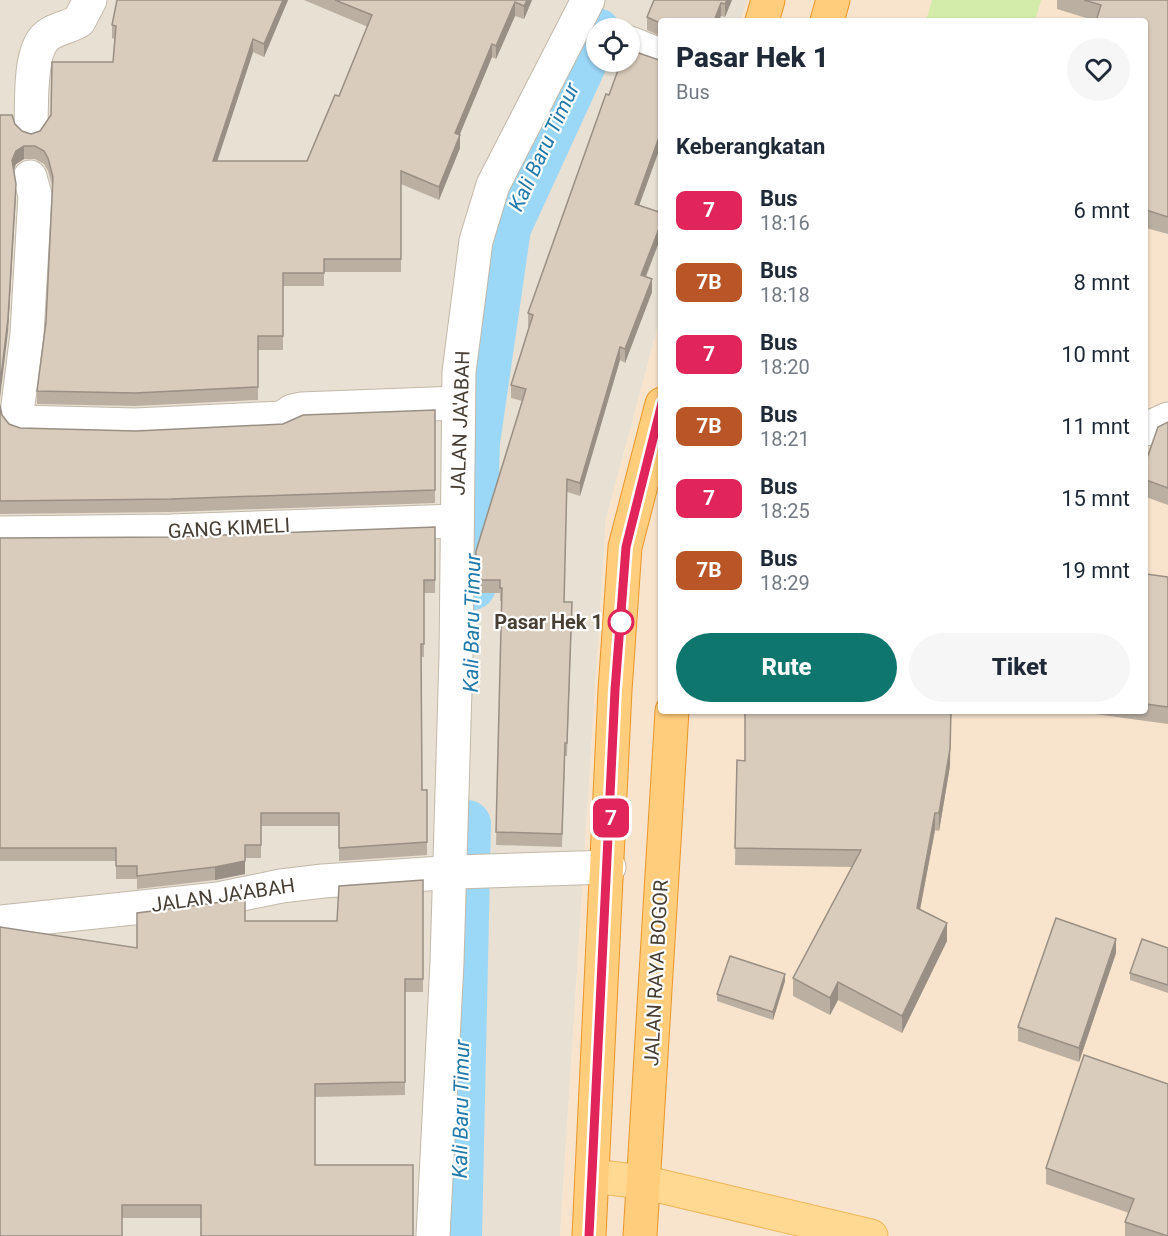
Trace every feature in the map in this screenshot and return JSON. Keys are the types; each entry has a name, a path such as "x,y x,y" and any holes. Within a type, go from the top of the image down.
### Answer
{"highway":[{"path":"763,18 768,0"},
{"path":"828,18 833,0"},
{"path":"589,1236 609,867 615,690 626,547 658,420"},
{"name":"JALAN RAYA BOGOR","path":"640,1236 672,714"}],"main road":[{"path":"592,1176 643,1182 871,1236"}],"street":[{"path":"31,128 32,88 43,39 79,21 90,0"},
{"name":"JALAN JA'ABAH","path":"452,873 458,403 468,293 483,211 493,185 586,22"},
{"path":"640,47 658,54"},
{"path":"30,177 35,195 27,334 17,413 20,422 135,426 282,418 292,411 301,409 458,403"},
{"path":"1148,428 1168,419"},
{"name":"GANG KIMELI","path":"1,533 171,531 456,521"},
{"name":"JALAN JA'ABAH","path":"0,922 218,899 281,886 323,881 609,867"},
{"path":"433,1236 452,873"}],"shaded area":[{"path":"0,0 747,0 742,18 658,18 658,326 606,519 560,1236 0,1236"},
{"path":"747,0 1168,0 1168,1236 560,1236 606,519 658,326 658,714 1148,714 1148,18 742,18"}],"green space":[{"path":"932,0 1041,0 1036,18 927,18"}],"building":[{"path":"117,0 283,0 264,44 253,39 213,161 307,161 335,95 339,96 372,15 335,0 527,0 524,6 515,2 496,46 492,44 455,133 460,135 439,187 401,171 401,259 324,259 324,273 283,273 283,336 258,336 258,387 135,393 37,391 46,322 53,177 44,151 35,146 24,146 16,151 12,160 16,184 8,319 0,385 0,115 12,115 15,124 22,131 31,134 40,131 51,115 52,62 113,62 116,26 112,25"},
{"path":"654,0 727,0 725,4 721,3 715,18 658,18 658,22 647,17"},
{"path":"1084,0 1168,0 1168,217 1148,211 1148,18 1097,18 1101,5"},
{"path":"640,53 658,60 658,140 635,204 658,212 658,231 641,275 652,279 625,349 620,347 580,483 567,479 564,602 572,602 562,834 496,832 502,588 500,588 500,580 475,580 476,551 526,389 511,385 533,315 528,313 606,94 609,95 617,72 640,72"},
{"path":"0,405 2,415 9,424 20,428 136,431 283,424 303,415 435,410 435,490 171,499 0,501"},
{"path":"1168,422 1168,488 1148,481 1148,455 1158,427"},
{"path":"435,527 435,580 424,580 424,644 421,644 422,790 427,790 427,842 339,848 339,813 261,813 261,845 245,845 245,861 215,867 137,876 137,866 116,866 116,848 0,848 0,538 171,537"},
{"path":"1148,574 1168,577 1168,707 1148,704"},
{"path":"745,714 951,714 950,749 939,813 935,813 917,908 947,923 902,1016 838,982 830,998 793,978 861,850 735,848 737,760 745,761"},
{"path":"423,880 423,979 405,979 405,1082 315,1084 315,1165 413,1165 413,1236 201,1236 201,1205 122,1205 122,1236 0,1236 0,927 137,948 137,913 245,899 245,921 337,921 339,886"},
{"path":"1056,918 1116,939 1079,1048 1018,1027"},
{"path":"1142,939 1168,948 1168,985 1130,973"},
{"path":"730,956 785,974 773,1012 717,994"},
{"path":"1084,1055 1168,1084 1168,1236 1125,1222 1134,1199 1046,1168"}],"waterway":[{"name":"Kali Baru Timur","path":"472,586 476,442 507,228 586,56"},
{"name":"Kali Baru Timur","path":"458,1236 467,824"}],"bus line":[{"name":"7","path":"589,1236 609,867 615,690 626,547 658,418"}],"place":[{"name":"Pasar Hek 1","path":"621,622"}]}
